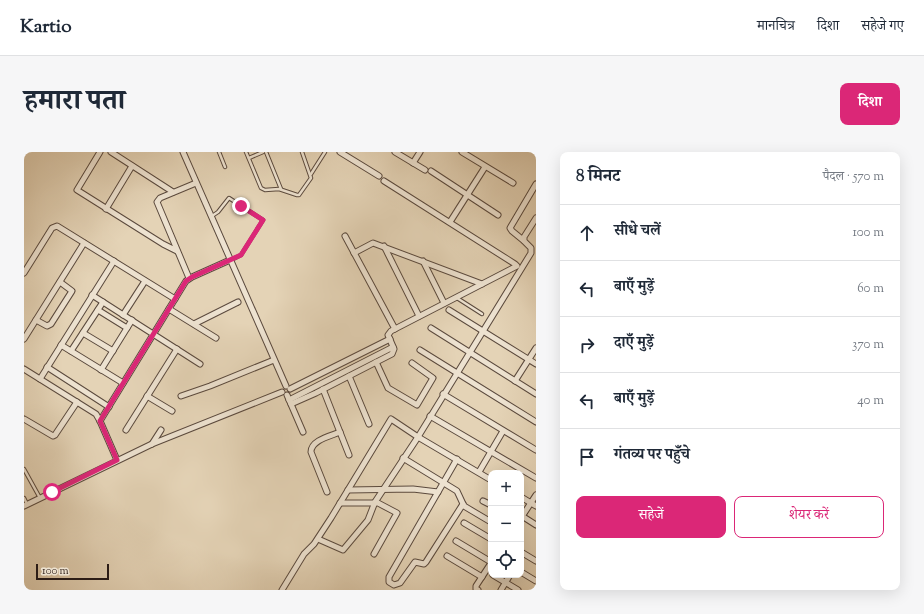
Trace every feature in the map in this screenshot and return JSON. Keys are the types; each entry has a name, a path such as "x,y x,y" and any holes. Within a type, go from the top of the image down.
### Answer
{"street":[{"path":"100,152 76,189 78,192 177,251"},
{"path":"111,152 173,192"},
{"path":"183,152 274,360 288,387"},
{"path":"340,152 379,176"},
{"path":"394,152 425,170"},
{"path":"413,163 420,152"},
{"path":"462,152 513,183"},
{"path":"106,209 132,166"},
{"path":"450,222 485,167"},
{"path":"431,171 498,214"},
{"path":"26,505 152,444 287,398 323,389 392,354 394,351 388,334 395,329 516,267 517,265 384,181"},
{"path":"189,278 157,204 158,200 196,183"},
{"path":"318,539 341,550 345,549 368,520 375,502 418,437 531,253 531,248 510,228 536,184"},
{"path":"523,240 536,218"},
{"path":"24,273 54,226 57,226 175,299"},
{"path":"345,236 395,329"},
{"path":"24,339 84,243"},
{"path":"354,253 373,243 482,284"},
{"path":"384,246 419,316"},
{"path":"100,421 189,278 230,260"},
{"path":"40,379 114,261"},
{"path":"424,261 444,303"},
{"path":"124,315 145,281"},
{"path":"36,320 50,326 63,306 72,291 60,282"},
{"path":"92,295 200,364"},
{"path":"71,351 103,302"},
{"path":"194,324 238,302"},
{"path":"169,309 216,338"},
{"path":"98,310 127,328"},
{"path":"449,310 536,364"},
{"path":"101,370 132,320"},
{"path":"431,328 536,394"},
{"path":"83,332 113,351"},
{"path":"303,432 282,390 390,339"},
{"path":"61,345 123,383"},
{"path":"287,398 393,347"},
{"path":"515,381 536,348"},
{"path":"126,430 177,349"},
{"path":"420,350 536,422"},
{"path":"181,396 274,360"},
{"path":"376,362 388,388 418,405 433,378 412,363"},
{"path":"48,367 109,407"},
{"path":"24,369 93,412 100,421 117,460"},
{"path":"348,376 369,424"},
{"path":"323,389 350,455"},
{"path":"443,394 536,450"},
{"path":"147,396 172,411"},
{"path":"24,418 53,436 76,402"},
{"path":"430,416 536,478"},
{"path":"282,590 304,554 318,539 390,419 393,419 418,437 488,478"},
{"path":"152,444 161,430"},
{"path":"479,472 503,431"},
{"path":"327,492 311,449 315,443 340,432"},
{"path":"403,458 457,491 463,504 488,520"},
{"path":"457,459 389,577 389,582 391,584 394,586 400,583 415,562 424,564 426,562 463,504"},
{"path":"348,490 412,489 438,492"},
{"path":"524,514 536,495"},
{"path":"524,499 536,506"},
{"path":"483,501 488,504"},
{"path":"340,502 375,502 382,504 396,512 397,515 374,554"},
{"path":"524,518 536,524"},
{"path":"464,523 488,537"},
{"path":"456,541 488,561"},
{"path":"524,554 536,561"},
{"path":"447,556 482,577"},
{"path":"478,590 476,587 482,577 488,574"},
{"path":"524,574 536,581"},
{"path":"499,578 518,590"},
{"path":"501,590 508,578"}],"lane":[{"path":"219,152 225,166"},
{"path":"246,152 261,188 265,190 282,189 295,195 299,195 310,180 311,175 325,152"},
{"path":"249,158 264,152 282,189"},
{"path":"302,152 311,175"},
{"path":"211,216 218,212 229,198 263,220 241,255 230,260"},
{"path":"455,297 482,314"},
{"path":"24,469 25,474 40,498"},
{"path":"24,498 26,505"}],"route":[{"path":"52,492 117,460 100,421 186,281 189,278 241,255 263,220 241,206"}]}
